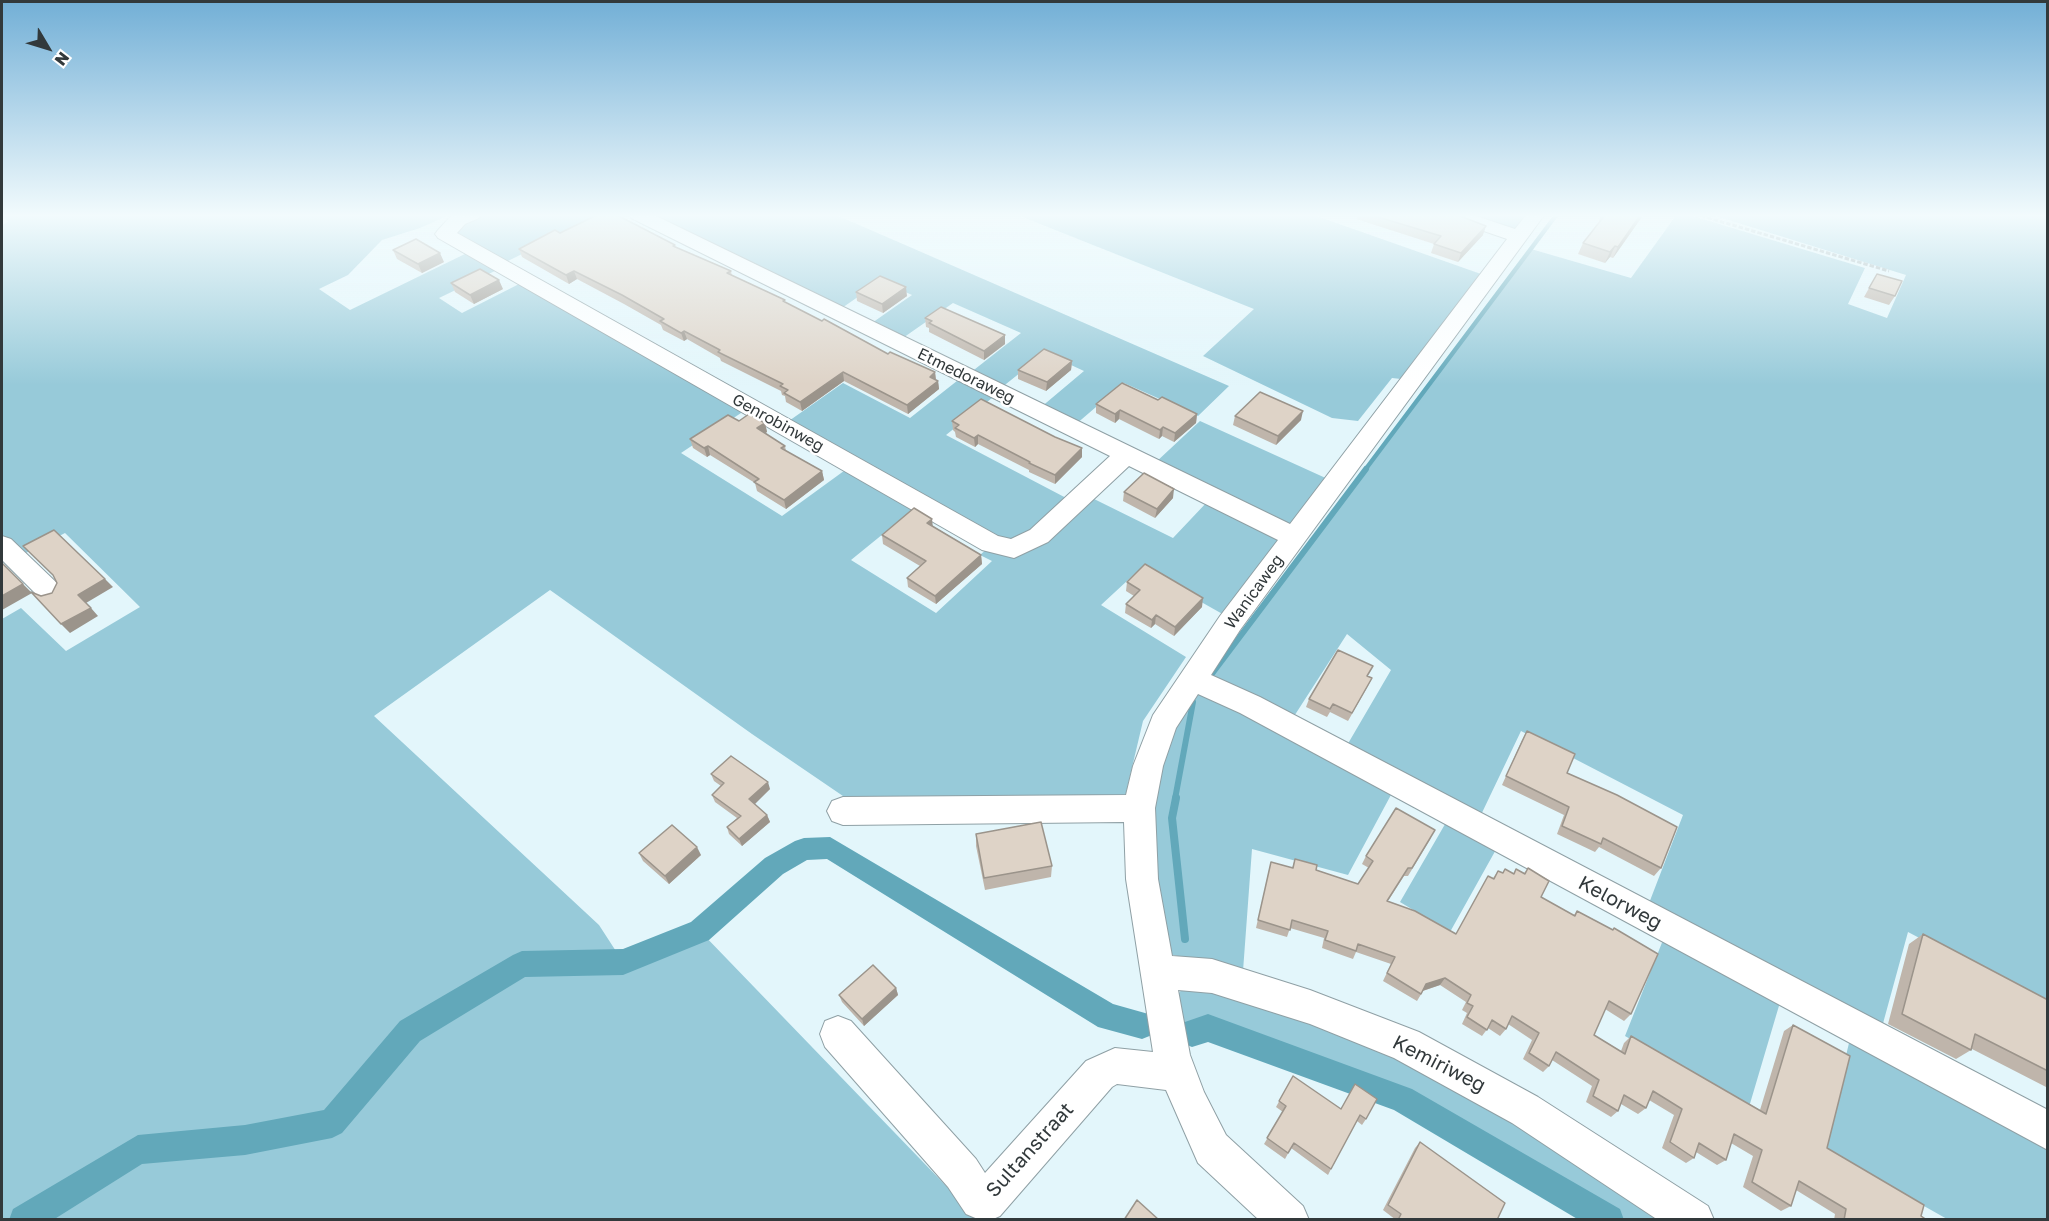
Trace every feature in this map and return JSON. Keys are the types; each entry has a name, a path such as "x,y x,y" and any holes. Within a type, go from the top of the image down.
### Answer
{"street":[{"name":"Genrobinweg","path":"510,271 991,544 1014,549 1039,537 1127,454"},
{"name":"Etmedoraweg","path":"754,271 1294,537"},
{"name":"Wanicaweg","path":"1282,1217 1212,1149 1188,1100 1178,1073 1157,972 1142,879 1139,808 1148,766 1163,724 1230,623 1494,271"},
{"path":"2,545 51,592"},
{"name":"Kelorweg","path":"1192,679 1250,705 2048,1131"},
{"path":"843,811 1139,808"},
{"name":"Kemiriweg","path":"1157,972 1212,976 1310,1007 1406,1045 1525,1110 1694,1220"},
{"name":"Sultanstraat","path":"838,1034 962,1173 980,1200 986,1202 1099,1074 1115,1066 1178,1073"}],"shaded area":[{"path":"2,271 352,271 319,289 350,310 430,271 495,271 439,298 462,313 521,283 744,411 681,453 782,516 848,468 915,508 851,560 936,613 992,561 980,555 989,547 1013,553 1088,496 1173,538 1208,501 1279,540 1226,616 1141,568 1101,605 1186,657 1143,721 1125,797 865,811 752,734 550,590 374,716 599,925 623,962 700,931 978,1219 2,1219 2,619 21,608 66,651 140,607 65,533 20,556 2,537"},
{"path":"760,271 965,271 1229,386 1198,416 1124,383 1075,425 1040,408 1084,371 1045,353 1001,388 970,373 1021,333 953,303 900,340 869,325 912,295 881,281 839,310"},
{"path":"1158,271 1472,271 1481,274 1401,379 1392,378 1358,421 1332,418 1203,356 1254,309"},
{"path":"1514,271 1607,271 1631,278 1636,271 1864,271 1848,304 1887,318 1906,275 1893,271 2047,271 2047,1005 1908,932 1879,1038 1646,911 1683,815 1521,731 1479,819 1346,747 1391,670 1347,634 1291,721 1208,679"},
{"path":"962,377 997,394 946,435 1070,500 1033,535 1012,542 990,540 786,423 843,383 910,418"},
{"path":"1200,421 1330,480 1296,523 1286,525 1155,463"},
{"path":"1207,693 1392,793 1348,875 1252,849 1243,971 1169,954 1150,865 1155,770 1191,696"},
{"path":"1448,819 1498,846 1450,932 1400,902"},
{"path":"1665,935 1781,999 1749,1107 1625,1036"},
{"path":"1190,984 1403,1054 1674,1219 1609,1219 1402,1099 1209,1028 1192,1033 1181,1031 1175,998 1183,988"},
{"path":"1851,1035 2047,1142 2047,1219 1947,1219 1823,1149"}],"building":[{"path":"476,271 483,271 499,280 470,295 451,283"},
{"path":"559,271 731,271 727,273 785,300 783,301 822,321 824,319 888,354 890,352 935,372 930,377 938,381 907,405 843,372 800,402 784,393 788,390 780,386 783,384 718,352 720,350 684,331 681,333 660,321 664,319 622,295 574,271 566,275"},
{"path":"1877,274 1902,281 1895,296 1869,288"},
{"path":"880,276 906,287 882,304 856,292"},
{"path":"941,307 1005,335 984,351 929,323 932,321 925,318"},
{"path":"1044,349 1072,361 1047,382 1018,370"},
{"path":"1122,383 1158,400 1162,397 1197,414 1175,433 1163,427 1160,430 1120,410 1115,414 1096,404"},
{"path":"1260,392 1303,411 1278,436 1235,416"},
{"path":"981,399 1055,437 1082,448 1055,475 978,435 974,438 955,428 959,425 952,421"},
{"path":"749,414 765,423 757,428 785,446 781,448 822,471 784,500 754,482 759,479 708,446 704,448 690,439 728,415 739,421"},
{"path":"1144,473 1174,489 1157,509 1124,492"},
{"path":"914,508 932,519 927,523 981,555 935,596 907,578 926,561 882,535"},
{"path":"54,530 105,579 78,595 91,608 61,624 31,592 41,596 52,593 57,583 53,575 23,546"},
{"path":"2,563 23,584 2,596"},
{"path":"1145,564 1203,598 1175,627 1156,615 1152,620 1126,604 1140,590 1127,582"},
{"path":"1338,650 1373,666 1367,676 1372,678 1352,713 1333,704 1330,709 1309,699"},
{"path":"1527,731 1575,754 1567,773 1617,795 1677,827 1661,868 1603,838 1601,844 1562,826 1569,807 1506,776"},
{"path":"731,756 768,782 749,799 767,815 739,839 727,827 741,816 712,795 724,783 711,774"},
{"path":"1396,808 1435,830 1412,868 1408,868 1387,901 1415,911 1456,934 1488,876 1494,879 1498,871 1503,873 1505,869 1514,874 1516,869 1525,874 1528,868 1549,881 1541,897 1575,916 1577,911 1613,930 1614,928 1658,954 1631,1014 1609,1001 1594,1035 1625,1054 1631,1036 1766,1114 1793,1025 1850,1056 1827,1148 1924,1205 1921,1216 1927,1220 1844,1220 1846,1209 1799,1181 1791,1206 1752,1182 1762,1150 1734,1134 1726,1160 1699,1143 1694,1158 1670,1142 1682,1109 1653,1091 1646,1108 1624,1095 1618,1111 1593,1096 1599,1080 1556,1052 1549,1066 1529,1053 1539,1033 1512,1016 1506,1029 1492,1020 1487,1030 1467,1017 1473,1006 1467,1003 1471,995 1445,978 1426,984 1421,994 1387,973 1395,957 1358,944 1356,951 1325,940 1328,931 1292,920 1290,930 1258,920 1271,862 1293,868 1295,859 1317,865 1316,870 1358,884 1373,861 1366,856"},
{"path":"1041,822 1052,866 984,878 976,834"},
{"path":"672,825 697,847 665,876 639,853"},
{"path":"1923,934 2048,1000 2048,1071 1975,1034 1971,1050 1902,1014"},
{"path":"873,965 896,988 862,1019 839,995"},
{"path":"1293,1076 1341,1109 1355,1084 1377,1099 1366,1119 1360,1115 1331,1169 1294,1143 1288,1153 1267,1138 1286,1106 1279,1101"},
{"path":"1420,1142 1505,1203 1497,1220 1398,1220 1401,1214 1388,1205"},
{"path":"1137,1200 1159,1220 1124,1220"}],"waterway":[{"path":"1365,470 1514,271"},
{"path":"1208,679 1366,469"},
{"path":"1175,799 1193,702"},
{"path":"1176,798 1172,818 1185,939"},
{"path":"24,1220 138,1150 245,1140 332,1123 410,1031 522,964 623,962 700,931 774,866 804,849 830,848 1108,1017 1142,1025"},
{"path":"1192,1033 1208,1028 1402,1099 1609,1220"}]}
